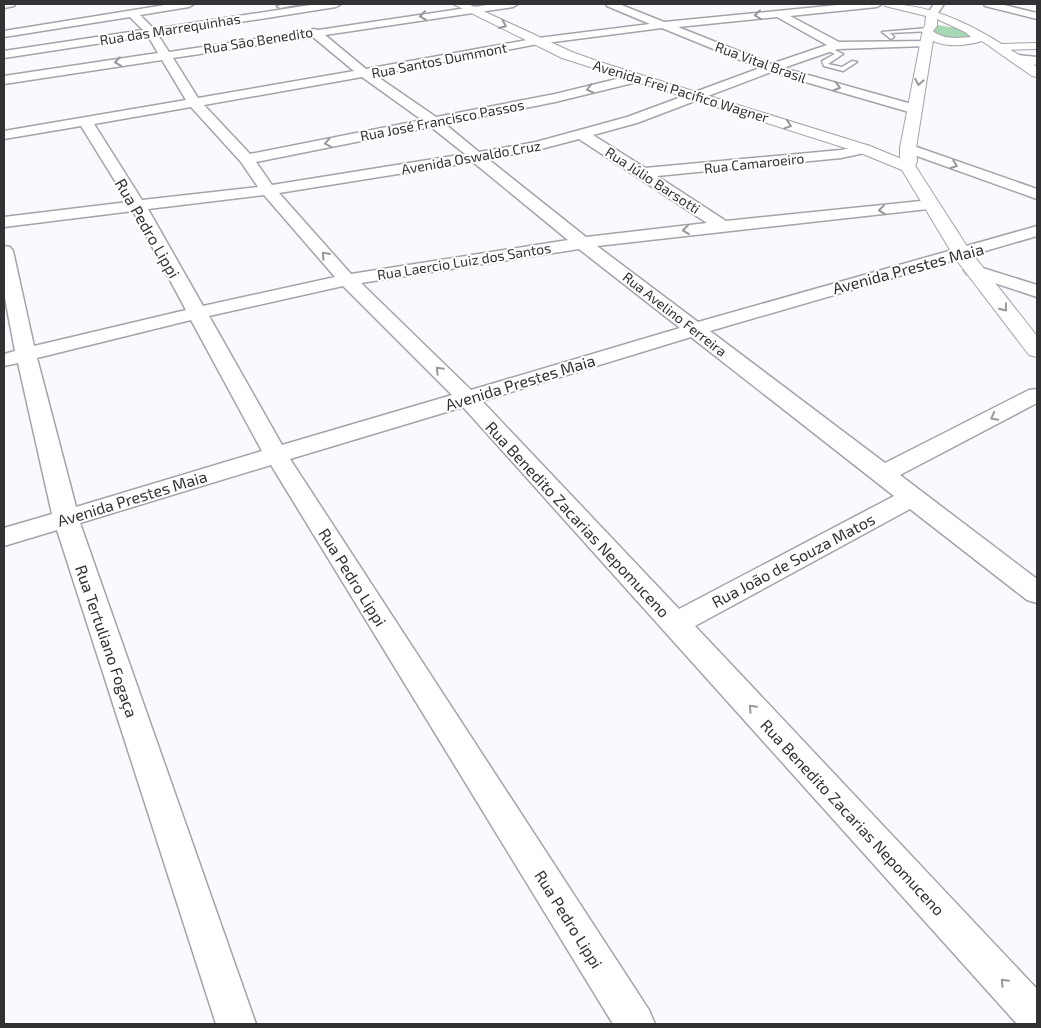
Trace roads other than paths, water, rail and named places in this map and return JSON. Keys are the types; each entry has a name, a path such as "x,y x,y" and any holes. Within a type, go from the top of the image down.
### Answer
{"main road":[{"path":"888,4 932,23 954,42 971,34"},
{"name":"Avenida Frei Pacifico Wagner","path":"465,7 581,60 864,149 908,158"},
{"path":"932,23 945,24 1001,48 1037,73"},
{"path":"932,23 914,110 908,158 931,205 967,262 1037,350"},
{"path":"971,34 987,46 1015,58"}],"street":[{"path":"4,5 10,4"},
{"path":"4,25 8,33 190,4"},
{"name":"Rua Avelino Ferreira","path":"268,4 280,9 364,74 434,122 582,243 1037,593"},
{"name":"Rua das Marrequinhas","path":"4,55 280,9 336,4"},
{"name":"Rua São Benedito","path":"4,80 465,7 512,4"},
{"name":"Rua Vital Brasil","path":"611,4 770,68 914,110"},
{"name":"Rua Santos Dummont","path":"4,135 364,74 538,41 664,25 876,4"},
{"path":"989,4 1037,16"},
{"path":"80,9 91,19"},
{"name":"Rua Benedito Zacarias Nepomuceno","path":"132,12 151,32 195,102 246,159 268,190 347,280 466,398 1037,1017"},
{"path":"777,13 832,47"},
{"name":"Avenida Oswaldo Cruz","path":"4,222 268,190 537,146 583,135 632,120 770,68 832,47 888,40 932,23"},
{"path":"1001,48 1037,46"},
{"path":"1015,58 1037,61"},
{"name":"Rua José Francisco Passos","path":"246,159 555,98 637,78"},
{"name":"Rua Pedro Lippi","path":"85,121 138,206 276,455 635,1024"},
{"name":"Rua Júlio Barsotti","path":"583,135 723,226"},
{"name":"Rua Camaroeiro","path":"643,173 841,154 864,149"},
{"path":"908,158 1037,194"},
{"name":"Rua Laercio Luiz dos Santos","path":"15,357 196,313 347,280 582,243 723,226 931,205"},
{"name":"Avenida Prestes Maia","path":"4,537 817,292 967,262 1037,231"},
{"name":"Rua Tertuliano Fogaça","path":"4,251 15,357 66,518 236,1024"},
{"path":"967,262 1037,291"},
{"path":"883,474 1037,395"},
{"name":"Rua João de Souza Matos","path":"675,624 912,497"}],"lane":[{"path":"280,9 297,4"},
{"path":"832,47 840,54 824,62 826,65 843,68 854,62"}]}
